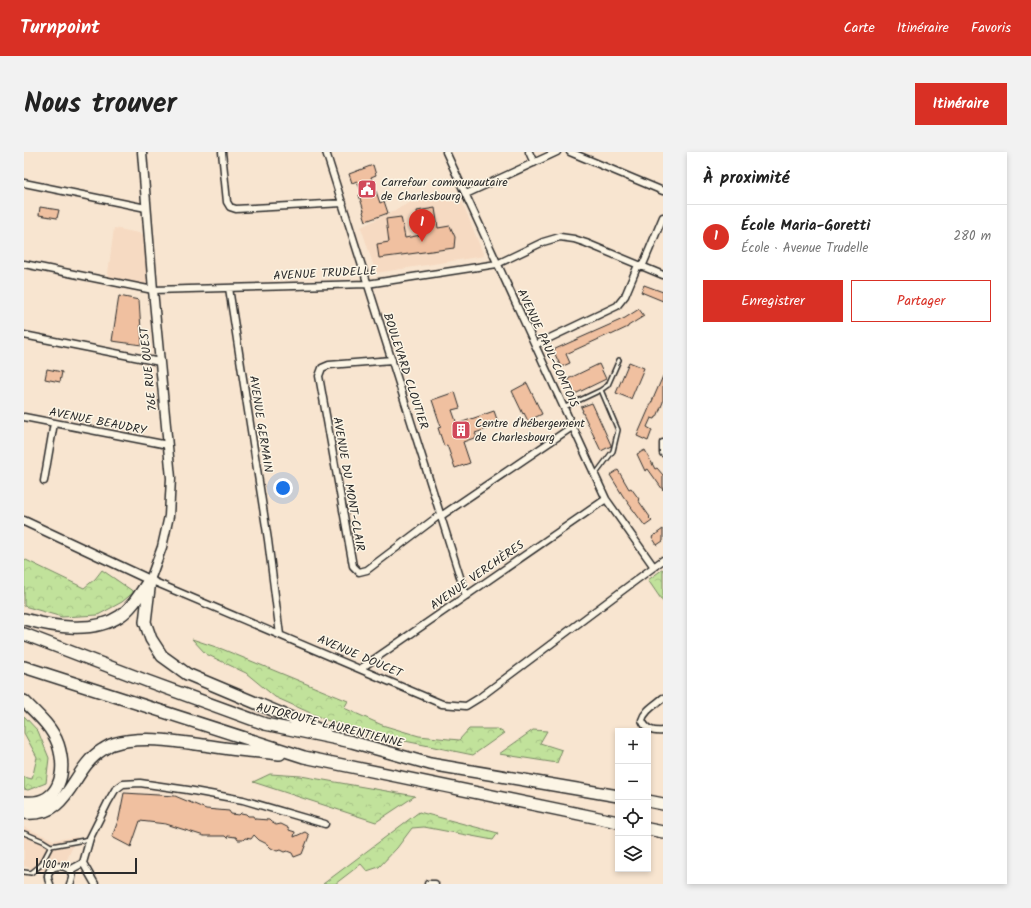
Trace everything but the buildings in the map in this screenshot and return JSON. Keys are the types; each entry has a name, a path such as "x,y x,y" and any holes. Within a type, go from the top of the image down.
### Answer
{"highway":[{"path":"24,619 44,624 83,627 105,624 121,615 133,603 150,580"},
{"path":"150,580 145,622 151,639 162,656 186,674 352,742"},
{"name":"AUTOROUTE LAURENTIENNE","path":"24,634 264,724 352,742 430,764 615,795"},
{"path":"24,667 304,757"},
{"path":"24,701 42,718 58,744 62,765 60,779 55,791 49,798 36,802 24,802"},
{"path":"24,813 33,814 44,812 55,806 66,796 83,768 95,754 112,744 139,740 173,741 304,757 615,821"},
{"path":"651,802 663,804"},
{"path":"651,830 663,832"}],"street":[{"name":"76E RUE OUEST","path":"142,152 153,290 171,478 169,516 162,547 150,580"},
{"path":"222,152 226,202 230,207 236,209 343,203"},
{"name":"BOULEVARD CLOUTIER","path":"326,152 466,596"},
{"name":"AVENUE PAUL-COMTOIS","path":"446,152 606,499 654,567"},
{"path":"529,152 534,163"},
{"path":"466,194 557,152"},
{"path":"570,152 663,190"},
{"path":"24,183 146,208"},
{"path":"535,345 617,306 625,296 663,217"},
{"name":"AVENUE TRUDELLE","path":"24,264 153,290 367,284 497,264 543,242 560,237 586,243 663,275"},
{"name":"AVENUE GERMAIN","path":"230,288 268,540 280,635"},
{"path":"24,335 160,362"},
{"name":"AVENUE DU MONT-CLAIR","path":"392,360 329,365 322,368 319,376 352,566 359,572 367,570 441,515 572,427"},
{"name":"AVENUE BEAUDRY","path":"24,417 168,445"},
{"path":"44,481 54,423"},
{"path":"663,443 663,453"},
{"name":"AVENUE VERCHÈRES","path":"360,669 606,499"},
{"name":"AVENUE DOUCET","path":"24,521 150,580 442,704 466,706 479,698 663,560"},
{"path":"663,698 647,710 643,715 642,720 648,729 652,731 663,731"},
{"path":"95,884 83,863 90,838 115,790 123,784 140,783 244,800 325,824"},
{"path":"70,870 83,863"},
{"path":"50,884 48,874 53,868 60,865 70,870 72,877 70,884"},
{"path":"428,884 435,884"}],"lane":[{"path":"563,408 601,390 608,384 619,360"},
{"path":"595,475 613,451 618,430 601,390"},
{"path":"24,833 51,846 90,838"},
{"path":"24,872 31,873 41,865 51,846"}],"shaded area":[{"path":"419,198 461,199 484,256 376,273 361,227"},
{"path":"114,228 148,235 153,290 107,281"},
{"path":"24,827 54,840 77,837 64,866 60,865 48,874 24,866"}],"green space":[{"path":"24,559 84,588 95,579 102,570 134,592 122,602 98,615 62,617 24,606"},
{"path":"663,569 663,602 648,580"},
{"path":"192,639 222,649 348,701 344,708 382,725 419,736 459,740 469,729 497,729 504,733 473,755 361,732 326,720 275,697 246,673 206,654"},
{"path":"24,716 38,731 49,758 46,783 28,790 24,789 24,777 32,779 37,757 24,733"},
{"path":"533,730 547,731 540,743 562,750 557,763 499,754"},
{"path":"270,774 301,776 415,796 376,822 253,782"},
{"path":"419,812 498,833 493,840 424,827 412,828 397,848 379,867 367,871 361,864 335,884 323,884"}],"place":[{"name":"Carrefour communautaire de Charlesbourg","path":"367,189"},
{"name":"École Maria-Goretti","path":"422,242"},
{"name":"Centre d'hébergement de Charlesbourg","path":"461,430"}]}
